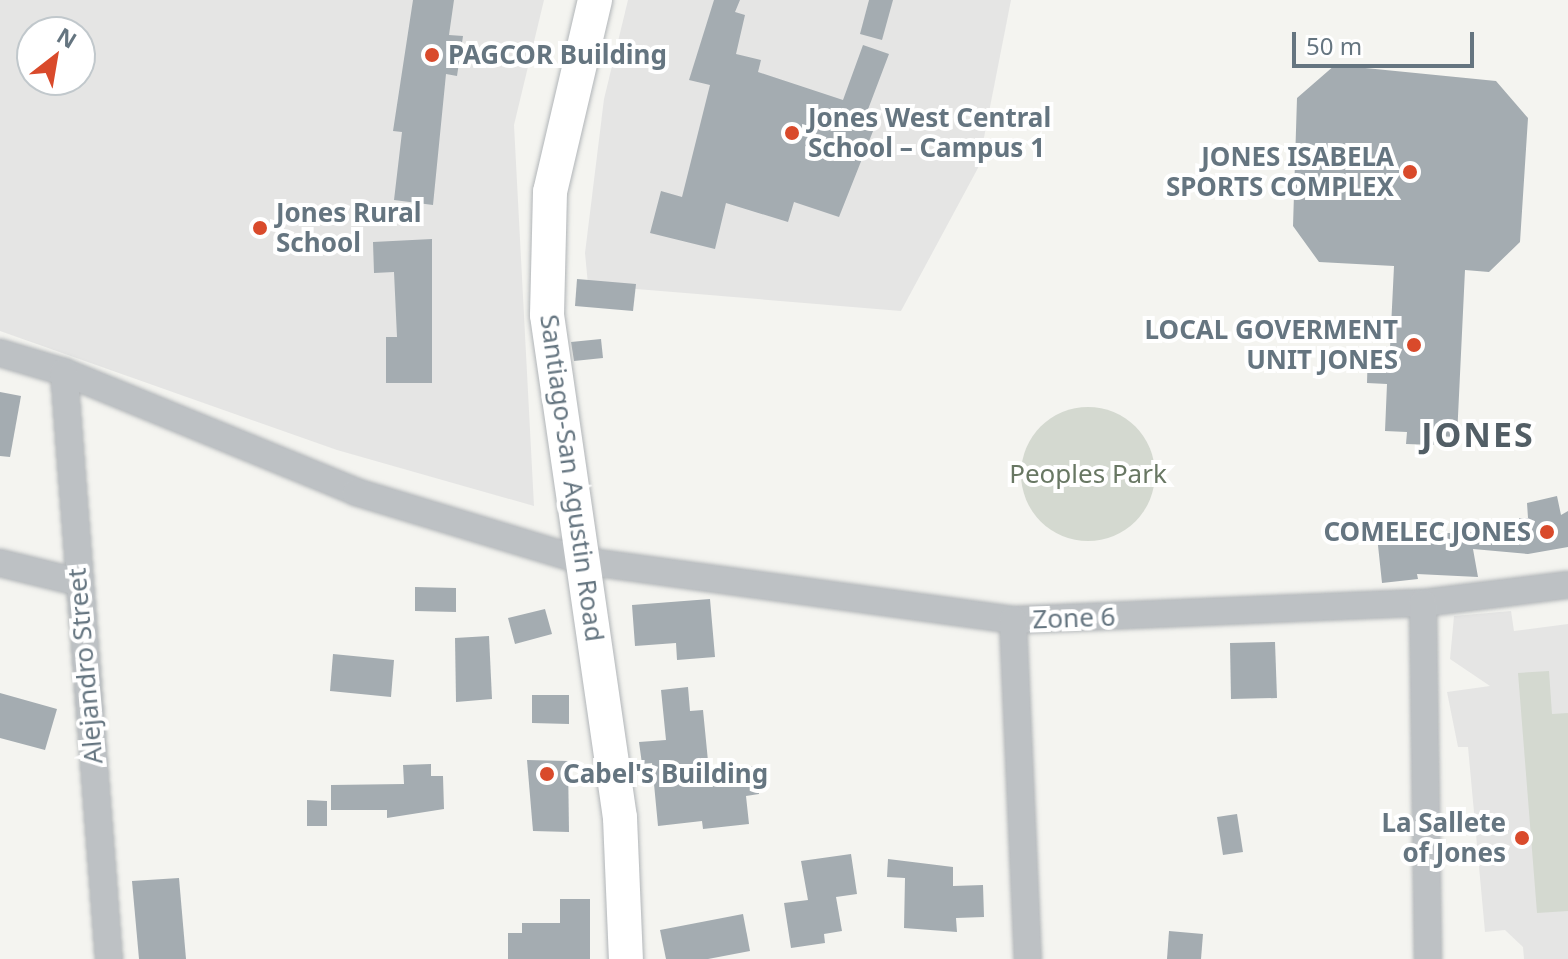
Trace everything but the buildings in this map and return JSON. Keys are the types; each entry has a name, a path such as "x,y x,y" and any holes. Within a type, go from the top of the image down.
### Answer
{"main road":[{"name":"Santiago-San Agustin Road","path":"595,0 550,192 545,249 547,315 620,818 626,959"}],"street":[{"name":"Zone 6","path":"0,353 64,372 356,492 583,561 1013,620 1423,603 1568,585"},
{"name":"Alejandro Street","path":"64,372 109,959"},
{"path":"0,563 78,582"},
{"path":"1423,603 1428,959"},
{"path":"1013,620 1028,959"}],"shaded area":[{"name":"Jones Rural School","path":"0,0 544,0 514,125 534,506 337,450 0,331"},
{"name":"Jones West Central School – Campus 1","path":"628,0 1011,0 978,168 901,311 588,285 585,253 604,99"},
{"name":"La Sallete of Jones","path":"1511,611 1514,631 1568,624 1568,959 1524,959 1523,947 1505,930 1485,932 1468,747 1458,747 1447,692 1490,686 1450,659 1454,616"}],"green space":[{"name":"Peoples Park","path":"1088,407 1114,412 1136,426 1150,448 1155,474 1150,500 1136,522 1114,536 1088,541 1062,536 1040,522 1026,500 1021,474 1026,448 1040,426 1062,412"},
{"path":"1549,671 1552,714 1568,713 1568,911 1537,913 1518,673"}],"place":[{"name":"PAGCOR Building","path":"432,55"},
{"name":"Jones West Central School – Campus 1","path":"792,133"},
{"name":"JONES ISABELA SPORTS COMPLEX","path":"1410,172"},
{"name":"Jones Rural School","path":"260,228"},
{"name":"LOCAL GOVERMENT UNIT JONES","path":"1414,345"},
{"name":"COMELEC JONES","path":"1547,532"},
{"name":"Cabel's Building","path":"547,774"},
{"name":"La Sallete of Jones","path":"1522,838"}],"district":[{"name":"JONES","path":"1478,435"}]}
